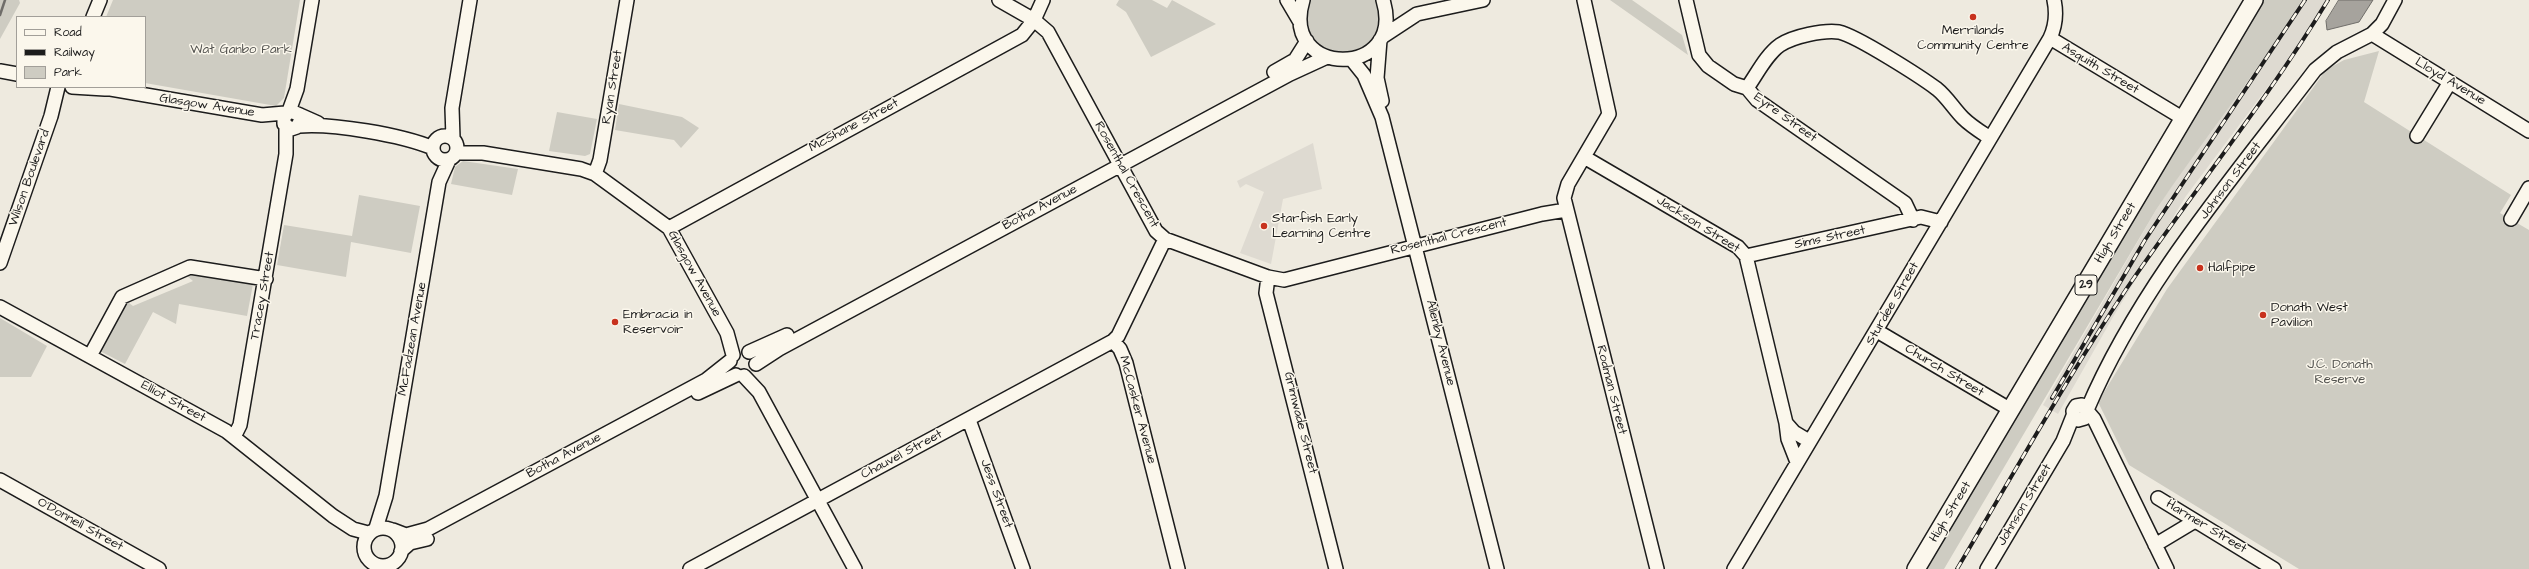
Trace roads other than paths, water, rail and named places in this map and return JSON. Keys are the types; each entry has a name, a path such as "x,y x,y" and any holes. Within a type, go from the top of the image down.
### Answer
{"main road":[{"name":"High Street","path":"1916,569 2254,0"}],"street":[{"path":"93,16 100,0"},
{"name":"Tracey Street","path":"234,437 240,425 266,279 312,0"},
{"name":"McFadzean Avenue","path":"366,558 372,531 386,496 470,0"},
{"name":"Ryan Street","path":"595,174 600,160 627,0"},
{"name":"Rosenthal Crescent","path":"1000,0 1034,20 1048,32 1156,231 1165,239 1268,277 1284,280 1565,208"},
{"path":"1034,20 1043,0"},
{"path":"1287,0 1300,22 1307,41 1316,51 1327,57 1352,60 1363,56 1381,38 1417,14 1483,0"},
{"path":"1300,22 1303,0"},
{"name":"Allenby Avenue","path":"1383,0 1386,12 1386,25 1381,38 1372,79 1497,569"},
{"path":"1565,208 1566,189 1610,114 1584,0"},
{"name":"Eyre Street","path":"1686,0 1701,60 1734,84 1747,88 1757,100 1905,203 1914,219"},
{"name":"Asquith Street","path":"2054,0 2056,10 2055,28 2050,38 2184,119"},
{"name":"Johnson Street","path":"1987,569 2063,441 2081,414 2154,288 2315,70 2337,52 2372,34 2382,24 2395,0"},
{"name":"McShane Street","path":"669,228 1022,35 1034,20"},
{"path":"1747,88 1769,56 1780,45 1816,34 1840,33 1857,39 1929,83 1944,96 1964,119 1990,138"},
{"name":"Lloyd Avenue","path":"2372,34 2529,130"},
{"name":"Sturdee Street","path":"1734,569 2050,38"},
{"name":"Botha Avenue","path":"1222,106 1286,66 1301,54 1307,41"},
{"name":"Botha Avenue","path":"390,565 410,543 428,538 482,505 643,418 706,380 739,355 778,341 878,291 1222,106 1327,57"},
{"name":"Allenby Avenue","path":"1352,60 1372,79"},
{"path":"0,71 16,74"},
{"path":"2417,136 2450,82"},
{"name":"Glasgow Avenue","path":"66,88 102,88 582,169 595,174 669,228 739,355"},
{"name":"Wilson Boulevard","path":"0,263 51,116 66,88"},
{"name":"Jackson Street","path":"1584,157 1738,247 1746,256 1786,423 1788,439 1797,462"},
{"path":"2511,219 2529,188"},
{"name":"Rodman Street","path":"1565,208 1656,569"},
{"name":"Sims Street","path":"1746,256 1927,216 1941,222"},
{"path":"1914,219 1922,222 1932,235"},
{"name":"McCasker Avenue","path":"1165,239 1118,336 1113,341 1120,349 1126,363 1178,569"},
{"path":"90,356 122,297 190,267 266,279"},
{"name":"Grimwade Street","path":"1268,277 1266,293 1336,569"},
{"name":"Botha Avenue","path":"643,418 748,372 878,291"},
{"name":"Elliot Street","path":"0,307 234,437 333,516 353,529 372,531"},
{"name":"Church Street","path":"1877,331 2011,410"},
{"name":"Chauvel Street","path":"690,569 969,420 1113,341"},
{"path":"739,355 731,369 748,372"},
{"path":"739,355 855,569"},
{"path":"2081,414 2094,420 2102,439 2170,568"},
{"name":"Jess Street","path":"969,420 1023,569"},
{"path":"1786,423 1794,432 1809,441"},
{"name":"O'Donnell Street","path":"0,480 160,569"},
{"name":"McFadzean Avenue","path":"386,496 387,516 392,529 400,542 390,565"},
{"name":"Harmer Street","path":"2158,498 2274,569"},
{"name":"Botha Avenue","path":"372,531 386,526 406,535 418,533 482,505"},
{"name":"Elliot Street","path":"333,516 366,558 390,565"},
{"path":"2158,544 2195,521"}],"waterway":[{"path":"0,15 5,0"}],"railway":[{"path":"2052,398 2145,240 2305,0"},
{"path":"1957,569 2104,322 2152,252 2255,110 2305,37 2328,0"}],"place":[{"name":"Merrilands Community Centre","path":"1973,17"},
{"name":"Starfish Early Learning Centre","path":"1264,226"},
{"name":"Halfpipe","path":"2200,268"},
{"name":"Donath West Pavilion","path":"2263,315"},
{"name":"Embracia in Reservoir","path":"615,322"}],"park label":[{"name":"Wat Ganbo Park","path":"241,50"},
{"name":"J.C. Donath Reserve","path":"2340,372"}]}
